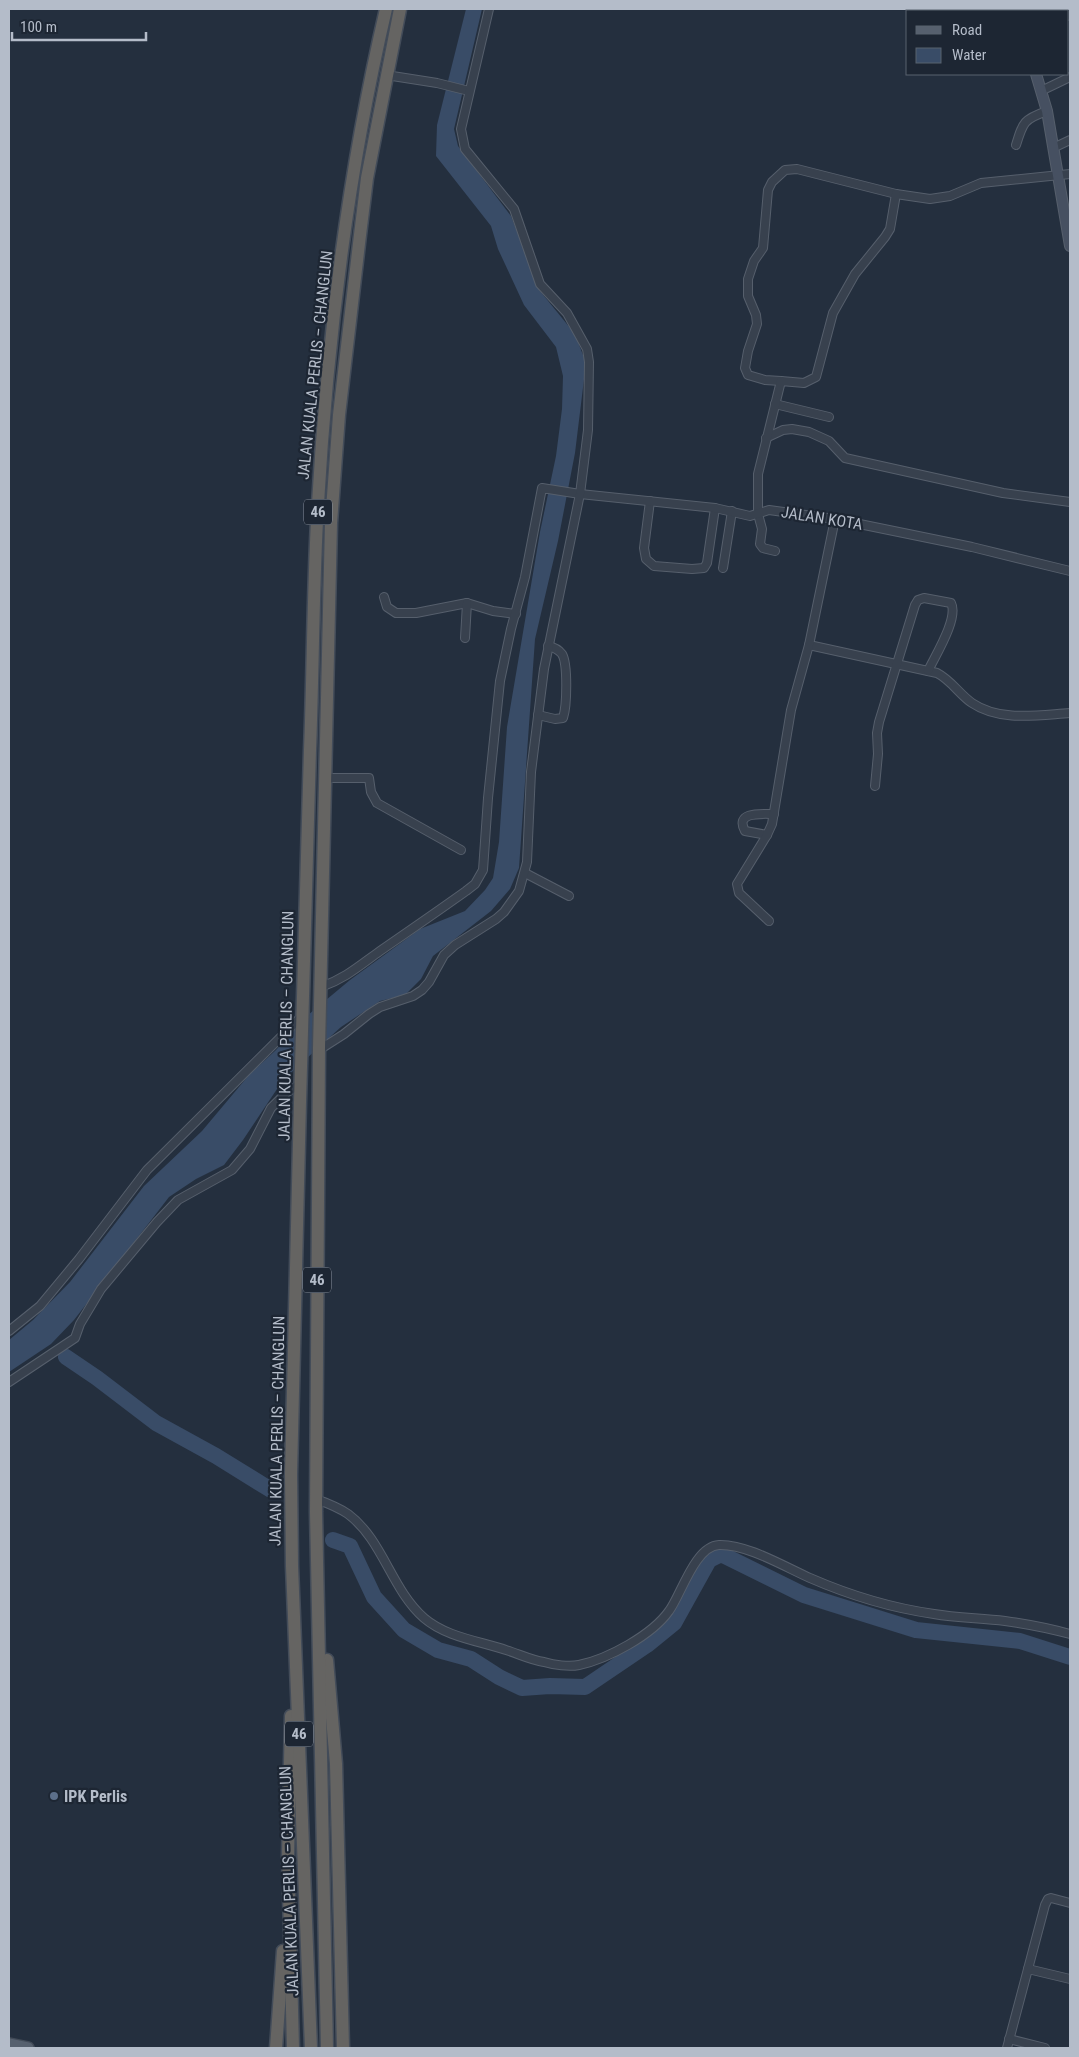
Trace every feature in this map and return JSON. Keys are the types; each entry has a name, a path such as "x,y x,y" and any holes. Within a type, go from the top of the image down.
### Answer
{"highway":[{"name":"JALAN KUALA PERLIS – CHANGLUN","path":"311,2048 293,1576 292,1492 300,1082 317,524 322,443 339,277 356,162 384,9"},
{"name":"JALAN KUALA PERLIS – CHANGLUN","path":"328,2048 316,1506 319,1049 330,550 336,455 360,235 386,75 400,9"},
{"path":"317,1546 336,1764 344,2045"},
{"path":"293,1576 288,1856 293,2048"},
{"path":"276,2048 288,1856"}],"main road":[{"path":"1036,75 1047,111 1070,246"},
{"path":"9,2044 28,2048"}],"street":[{"path":"319,1049 344,1034 369,1014 413,996 422,990 429,982 444,955 455,945 504,912 519,891 525,873 529,839 531,772 538,715 548,646 580,494 588,430 589,377 587,349 567,313 540,284 514,209 465,149 461,128 467,90 489,9"},
{"path":"386,75 443,84 467,90"},
{"path":"1041,91 1070,77"},
{"path":"1016,145 1024,122 1032,116 1047,111"},
{"path":"1053,148 1070,140"},
{"path":"896,194 890,229 886,237 855,274 833,313 816,377 804,383 757,378 748,375 746,368 748,351 756,324 756,315 748,296 748,279 754,261 763,248 766,199 772,182 785,170 797,169 923,199 938,199 981,183 1070,174"},
{"path":"775,552 763,548 760,544 762,529 758,514 758,474 780,381"},
{"path":"775,404 828,417"},
{"path":"766,438 783,430 792,429 809,432 829,441 845,458 1003,493 1070,502"},
{"name":"JALAN KOTA","path":"516,614 543,488 580,494 715,508 750,516 769,510 835,519 972,547 1070,571"},
{"path":"650,501 644,548 646,559 654,566 704,568 707,563 715,508"},
{"path":"723,568 732,511"},
{"path":"769,921 739,893 736,884 767,835 774,814 790,710 810,645 835,519"},
{"path":"321,992 355,971 378,952 466,891 475,884 483,870 497,703 504,659 516,614 493,611 467,602 404,614 392,611 387,607 384,597"},
{"path":"874,786 878,754 877,733 914,605 918,600 924,598 951,603 953,610 948,631 928,671"},
{"path":"465,638 467,602"},
{"path":"810,645 928,671 946,678 970,702 987,711 1024,716 1070,713"},
{"path":"538,715 559,719 563,718 564,713 566,683 563,656 556,648 548,646"},
{"path":"325,778 370,778 371,792 377,803 461,850"},
{"path":"767,835 745,831 742,821 747,816 754,814 774,814"},
{"path":"525,873 569,896"},
{"path":"9,1331 40,1306 79,1259 146,1170 302,1018"},
{"path":"9,1382 75,1338 80,1324 101,1289 169,1209 187,1193 232,1170 250,1149 271,1108 300,1082"},
{"path":"316,1506 336,1507 357,1522 372,1541 409,1603 435,1626 553,1664 578,1665 593,1661 622,1649 653,1628 670,1610 697,1560 718,1545 737,1548 761,1556 847,1592 910,1610 936,1615 1013,1622 1070,1634"},
{"path":"1007,2048 1046,1901 1055,1898 1070,1903"},
{"path":"1028,1969 1070,1979"},
{"path":"1009,2039 1045,2048"}],"water":[{"path":"466,9 482,9 454,129 458,146 511,216 540,291 575,334 586,363 575,453 558,541 535,639 519,868 510,889 491,911 433,956 421,979 405,995 380,1001 341,1027 283,1080 224,1165 196,1179 169,1197 74,1320 51,1344 9,1372 9,1340 33,1320 70,1282 144,1186 202,1131 249,1075 276,1050 308,1015 350,980 420,929 465,911 485,890 493,878 499,842 507,727 540,532 556,456 562,409 563,376 556,347 524,305 498,249 491,226 436,156 437,125"}],"waterway":[{"path":"66,1357 156,1423 216,1456 271,1490"},
{"path":"333,1540 350,1546 374,1597 404,1630 438,1650 471,1659 499,1677 522,1688 550,1686 585,1687 647,1645 674,1623 709,1560 721,1554 804,1595 916,1630 1020,1641 1070,1657"}],"place":[{"name":"IPK Perlis","path":"54,1796"}]}
